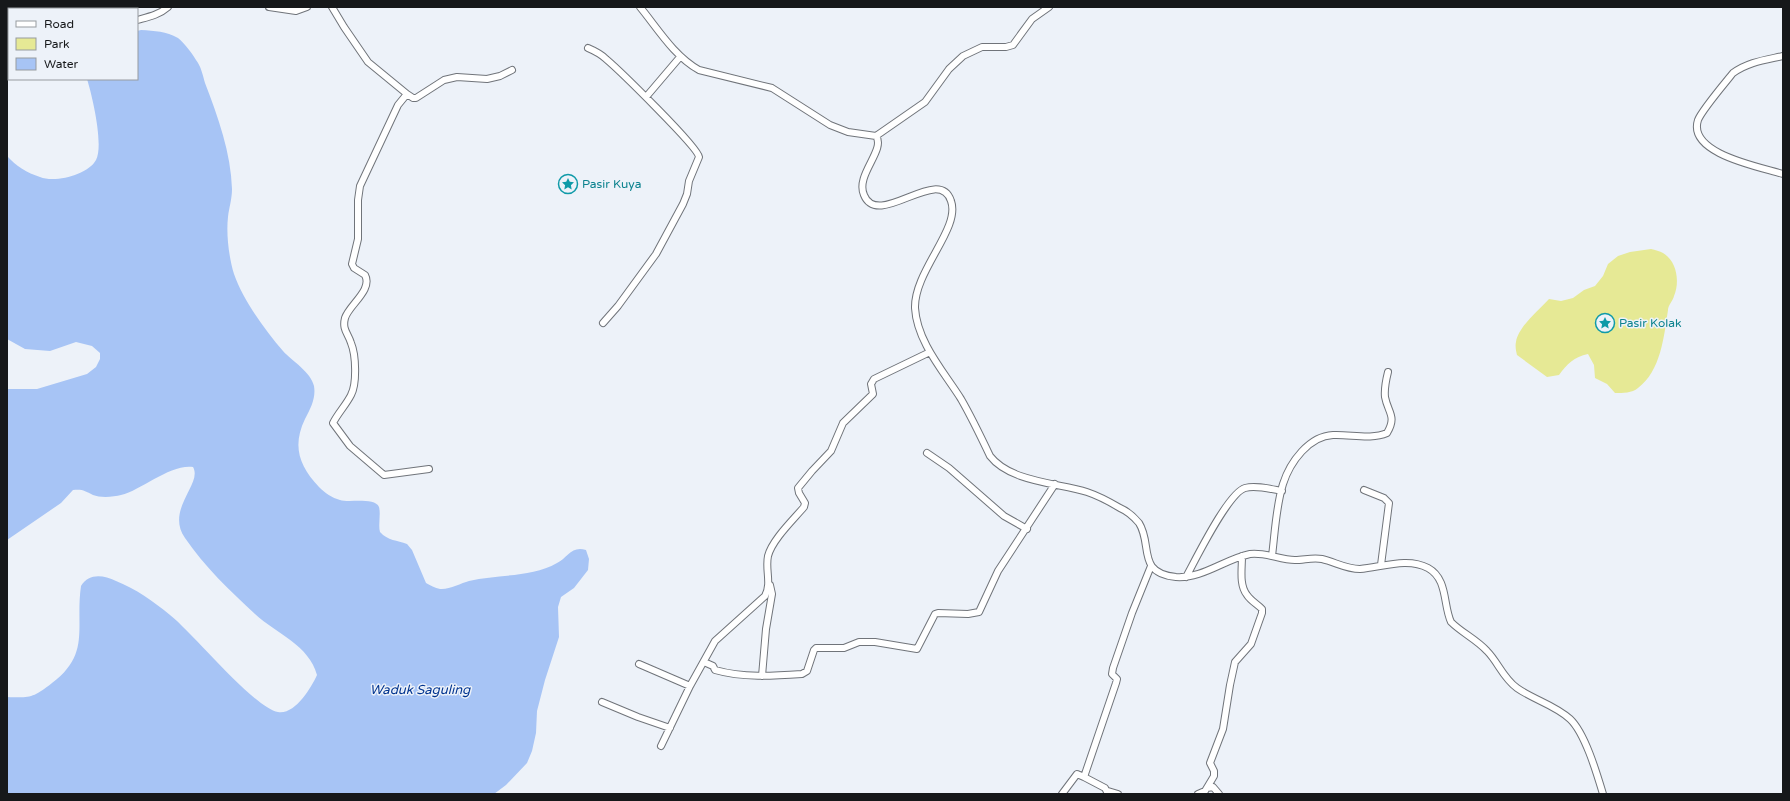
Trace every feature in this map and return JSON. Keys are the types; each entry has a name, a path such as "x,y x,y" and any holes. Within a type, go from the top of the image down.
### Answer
{"street":[{"path":"138,20 163,12 168,7"},
{"path":"269,7 296,11 307,7"},
{"path":"332,7 368,62 413,98 416,98 444,80 457,77 487,79 500,76 512,70"},
{"path":"640,7 680,57 699,70 772,88 825,122 848,132 876,136 925,102 949,69 963,56 982,47 1006,47 1013,45 1032,19 1049,7"},
{"path":"588,48 607,60 646,97 687,138 697,150 699,157 689,181 687,194 683,204 656,254 618,306 603,323"},
{"path":"1783,56 1756,61 1733,73 1699,118 1697,132 1703,143 1713,150 1728,157 1783,174"},
{"path":"646,97 680,57"},
{"path":"407,94 398,105 363,178 359,190 358,239 352,264 354,268 365,275 367,280 364,289 346,318 344,332 352,347 355,378 352,393 333,424 350,446 384,475 429,469"},
{"path":"876,136 879,143 878,148 867,167 863,180 864,196 868,201 879,205 888,205 934,188 945,191 951,200 952,218 917,290 916,309 918,322 930,352 962,401 990,456 996,464 1017,474 1088,493 1121,508 1132,515 1139,523 1142,531 1147,559 1151,566 1166,575 1186,577 1242,556 1252,554 1293,560 1322,559 1359,569 1415,564 1429,569 1436,575 1442,586 1448,616 1451,622 1488,651 1502,672 1518,688 1564,715 1575,725 1586,747 1603,794"},
{"path":"762,676 766,629 772,594 769,583 768,564 770,550 805,506 805,502 799,493 798,488 831,451 843,423 873,394 871,384 874,379 930,352"},
{"path":"1272,556 1282,491 1287,475 1296,459 1304,449 1312,442 1327,435 1377,435 1387,433 1392,423 1392,416 1385,391 1388,372"},
{"path":"927,453 949,468 1004,516 1026,529"},
{"path":"704,662 711,664 717,671 762,676 804,674 807,671 816,648 844,648 858,642 882,642 917,649 935,614 938,612 975,614 979,612 985,603 998,571 1055,484"},
{"path":"1186,577 1228,503 1239,491 1245,488 1253,488 1282,491"},
{"path":"1364,490 1384,498 1389,503 1381,566"},
{"path":"1198,794 1204,792 1214,773 1210,763 1223,729 1233,667 1237,658 1251,644 1262,613 1262,609 1247,595 1244,589 1242,581 1242,556"},
{"path":"1084,777 1116,683 1116,679 1112,672 1115,662 1132,612 1151,566"},
{"path":"661,746 690,686 715,641 765,596 769,583"},
{"path":"639,664 690,686"},
{"path":"602,702 670,728"},
{"path":"1062,794 1078,774 1105,788 1108,793 1118,794"},
{"path":"1207,788 1213,787 1219,794"}],"green space":[{"path":"1651,249 1663,253 1671,261 1676,272 1677,284 1668,308 1663,342 1657,363 1646,381 1636,390 1624,393 1615,393 1607,384 1595,378 1594,365 1588,354 1571,362 1559,375 1547,377 1517,355 1516,344 1521,330 1549,299 1561,301 1573,298 1584,290 1595,286 1603,276 1608,264 1618,256 1630,252"}],"water":[{"name":"Waduk Saguling","path":"138,31 156,31 178,38 190,51 201,68 219,122 229,162 232,196 227,224 229,253 234,274 243,294 269,334 283,351 309,376 314,386 314,399 301,429 298,447 302,463 312,479 331,497 344,501 367,501 377,504 380,510 380,532 389,539 407,544 412,550 426,583 438,589 444,589 469,581 536,571 547,568 561,561 577,549 586,550 589,559 588,570 574,588 561,597 558,607 559,637 537,711 536,733 532,751 527,763 506,785 494,794 7,794 7,697 26,697 40,692 64,672 72,661 77,650 79,639 81,586 92,577 106,577 123,584 157,605 180,624 254,698 267,707 278,712 284,712 290,709 302,700 317,675 313,665 300,648 255,614 236,596 209,568 185,538 180,527 179,517 181,507 195,474 193,467 175,469 138,488 118,496 99,497 86,491 73,490 61,503 7,540 7,389 37,389 87,374 96,367 100,359 100,353 92,346 76,342 50,351 25,349 7,339 7,156 26,171 46,179 62,178 79,174 92,165 96,160 99,143 92,96 87,80 138,80"}],"place":[{"name":"Pasir Kuya","path":"568,184"},
{"name":"Pasir Kolak","path":"1605,323"}]}
